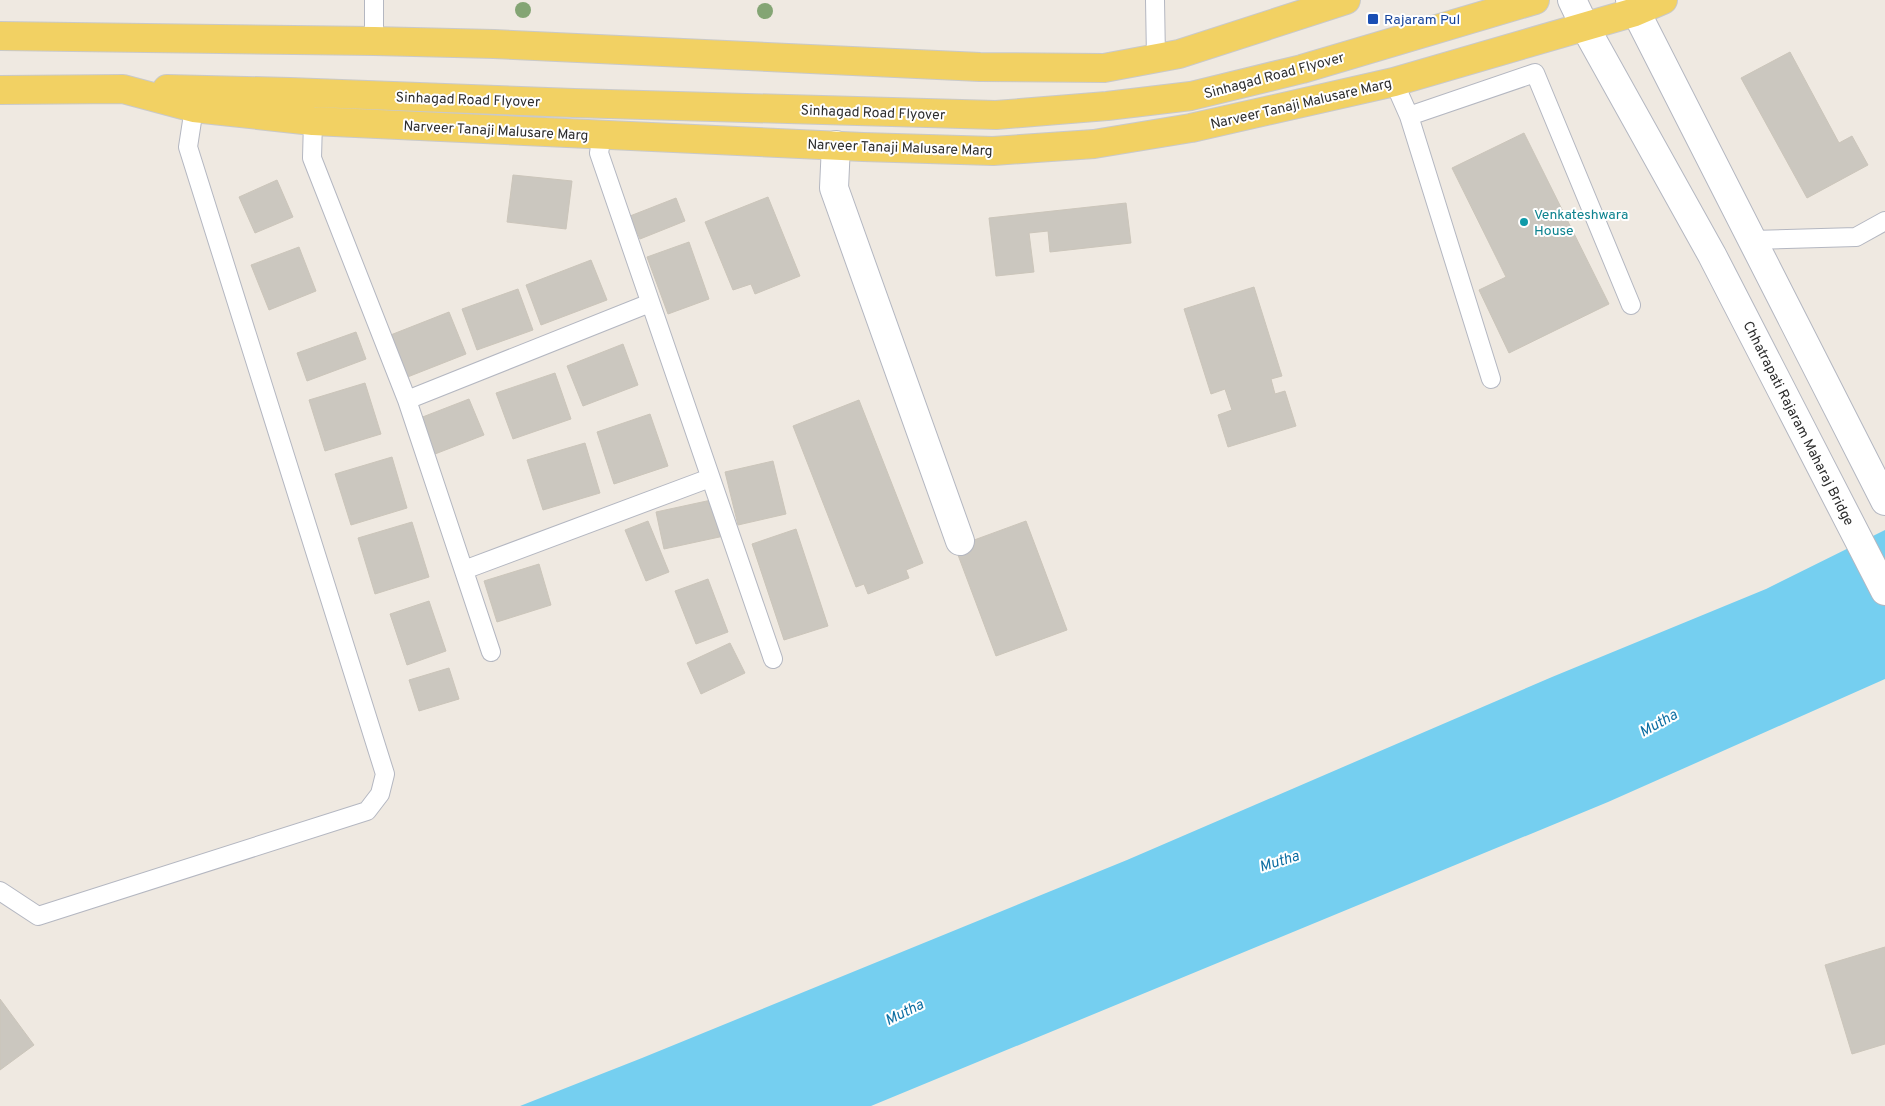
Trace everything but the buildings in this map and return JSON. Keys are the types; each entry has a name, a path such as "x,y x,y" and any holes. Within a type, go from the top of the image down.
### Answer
{"main road":[{"path":"0,36 374,40 980,67 1104,68 1179,54 1346,0"},
{"name":"Sinhagad Road Flyover","path":"816,109 904,114 996,115 1106,106 1191,96 1302,69 1535,0"},
{"name":"Chhatrapati Rajaram Maharaj Bridge","path":"1572,0 1585,27 1712,255 1885,592"},
{"name":"Narveer Tanaji Malusare Marg","path":"123,89 194,108 313,121 926,150 993,151 1094,144 1191,128 1394,82 1585,27 1632,6 1663,0"},
{"path":"1632,6 1885,501"},
{"name":"Narveer Tanaji Malusare Marg","path":"0,90 123,89 290,92 574,103 816,109"},
{"path":"836,145 834,188 960,541"}],"lane":[{"path":"374,0 374,40"},
{"path":"1155,0 1156,58"},
{"path":"1409,116 1535,73 1631,305"},
{"path":"1394,82 1409,116 1492,380"},
{"path":"0,891 38,916 367,810 380,794 385,774 188,147 194,108"},
{"path":"313,121 312,158 407,400 491,652"},
{"path":"602,135 599,153 773,659"},
{"path":"1752,240 1856,237 1885,221"},
{"path":"407,400 650,302"},
{"path":"464,570 710,478"}],"water":[{"name":"Mutha","path":"1885,530 1885,679 1608,802 871,1106 520,1106 1127,860 1552,677 1766,589"}],"place":[{"name":"Rajaram Pul","path":"1373,19"},
{"name":"Venkateshwara House","path":"1524,222"}]}
